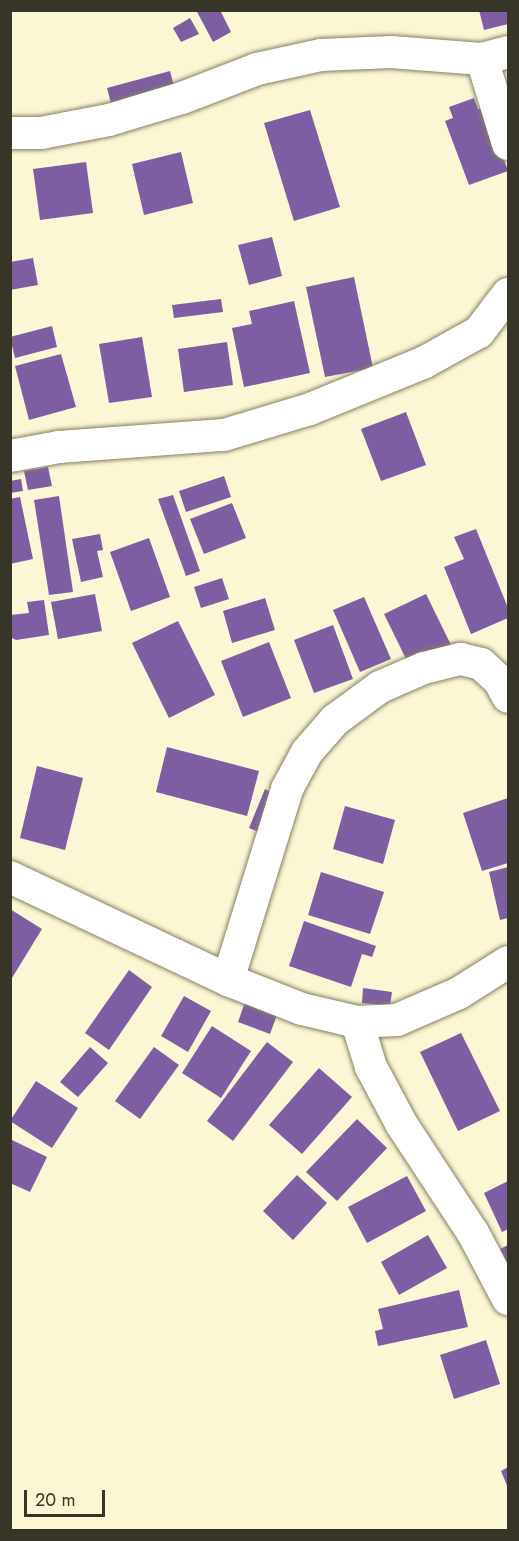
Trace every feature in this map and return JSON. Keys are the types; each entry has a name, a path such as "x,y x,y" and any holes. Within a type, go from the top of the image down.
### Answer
{"street":[{"path":"10,133 41,133 109,120 182,98 257,69 321,56 391,52 495,55 508,144"},
{"path":"10,456 59,447 224,435 310,410 423,363 479,332 508,294"},
{"path":"228,980 287,789 307,752 335,720 380,687 424,668 461,659 481,664 499,680 508,697"},
{"path":"10,877 228,980 302,1009 357,1022 397,1020 459,993 508,962"},
{"path":"357,1022 371,1067 402,1125 473,1233 508,1299"}],"building":[{"path":"196,10 220,10 231,32 213,42"},
{"path":"479,10 508,10 508,24 484,30"},
{"path":"190,18 199,34 181,42 173,28"},
{"path":"170,71 175,90 112,107 107,88"},
{"path":"474,98 478,109 485,107 508,171 469,185 445,121 453,118 449,107"},
{"path":"310,110 340,207 294,221 264,123"},
{"path":"181,152 193,203 144,215 132,164"},
{"path":"86,162 93,213 40,220 33,169"},
{"path":"272,237 282,276 249,285 238,245"},
{"path":"33,258 38,285 10,290 10,262"},
{"path":"354,277 373,368 325,377 306,287"},
{"path":"221,299 223,312 174,318 172,305"},
{"path":"294,301 310,373 244,387 232,328 252,324 249,311"},
{"path":"52,326 57,347 15,358 10,337"},
{"path":"142,337 152,397 109,403 99,344"},
{"path":"227,342 233,385 184,392 178,349"},
{"path":"61,354 76,407 29,420 15,366"},
{"path":"406,412 426,465 381,481 361,429"},
{"path":"48,467 52,486 28,490 24,471"},
{"path":"224,476 231,497 186,512 179,491"},
{"path":"21,479 23,491 10,493 10,481"},
{"path":"173,495 200,571 186,576 158,499"},
{"path":"59,496 73,592 49,595 34,500"},
{"path":"20,497 33,559 10,564 10,499"},
{"path":"232,503 246,538 204,554 190,519"},
{"path":"476,529 508,608 508,618 471,634 444,567 464,559 454,537"},
{"path":"100,534 103,550 97,551 103,577 81,582 72,539"},
{"path":"149,538 170,597 131,611 110,552"},
{"path":"222,578 229,599 201,608 194,587"},
{"path":"95,594 102,631 58,639 51,602"},
{"path":"426,594 452,647 410,667 384,614"},
{"path":"364,597 391,659 360,672 333,610"},
{"path":"265,598 275,630 232,643 223,611"},
{"path":"44,600 49,635 16,640 10,637 10,615 29,613 27,602"},
{"path":"178,621 215,695 169,718 132,643"},
{"path":"333,625 353,679 314,693 294,640"},
{"path":"269,642 291,698 243,717 221,661"},
{"path":"167,747 259,771 247,816 156,792"},
{"path":"37,766 83,778 65,850 20,838"},
{"path":"265,789 277,795 261,833 249,828"},
{"path":"508,798 508,863 482,871 463,813"},
{"path":"345,806 395,820 383,864 333,849"},
{"path":"508,867 508,918 500,920 489,872"},
{"path":"321,872 384,892 370,934 308,915"},
{"path":"10,909 42,929 12,978 10,977"},
{"path":"304,921 376,946 372,957 362,954 351,987 289,966"},
{"path":"129,970 152,987 109,1050 85,1033"},
{"path":"363,988 392,992 390,1006 362,1003"},
{"path":"184,996 211,1011 188,1052 161,1036"},
{"path":"245,1002 277,1015 270,1034 238,1022"},
{"path":"212,1026 251,1051 221,1098 182,1073"},
{"path":"461,1033 500,1111 458,1131 420,1052"},
{"path":"267,1042 293,1062 233,1141 207,1121"},
{"path":"90,1047 108,1063 78,1097 60,1082"},
{"path":"154,1047 179,1065 140,1119 115,1101"},
{"path":"319,1068 352,1097 302,1154 269,1125"},
{"path":"36,1081 78,1108 52,1148 10,1121"},
{"path":"357,1119 387,1148 337,1201 306,1172"},
{"path":"10,1139 47,1157 30,1192 10,1183"},
{"path":"297,1175 327,1203 293,1240 263,1211"},
{"path":"407,1176 426,1211 367,1243 348,1207"},
{"path":"508,1181 508,1229 502,1232 484,1193"},
{"path":"428,1235 447,1268 399,1295 381,1262"},
{"path":"508,1245 508,1266 501,1269 494,1252"},
{"path":"459,1290 468,1327 378,1346 375,1331 383,1329 378,1309"},
{"path":"486,1340 500,1384 454,1399 440,1355"},
{"path":"508,1467 508,1488 501,1471"}]}
